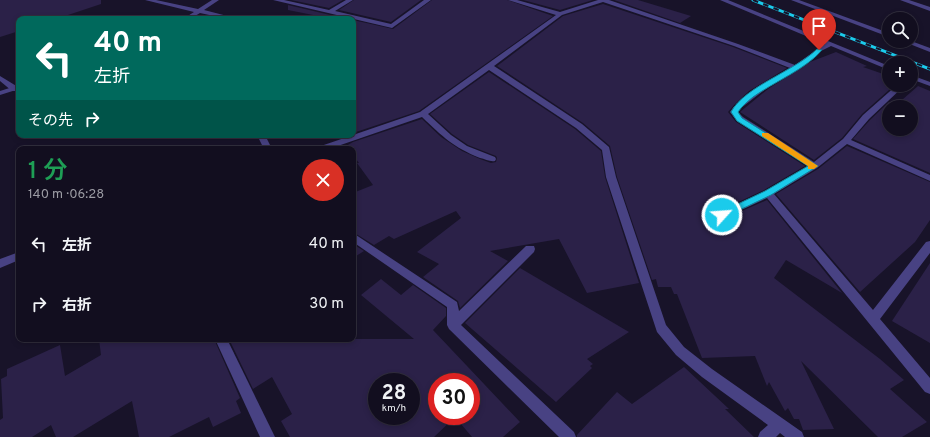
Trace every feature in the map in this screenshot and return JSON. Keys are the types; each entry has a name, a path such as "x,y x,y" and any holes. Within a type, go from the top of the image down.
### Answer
{"street":[{"path":"148,0 219,16"},
{"path":"191,16 216,0"},
{"path":"276,0 348,16"},
{"path":"330,12 350,0"},
{"path":"356,18 392,26 428,0"},
{"path":"511,0 560,14"},
{"path":"356,137 423,114 532,36 560,14 603,0 736,44 795,67"},
{"path":"724,0 882,65"},
{"path":"794,0 882,32"},
{"path":"903,0 930,9"},
{"path":"814,166 740,119 734,112 738,106 764,86 811,58 819,50 830,44"},
{"path":"918,46 930,50"},
{"path":"490,66 579,126 606,149 611,177 661,328 680,351 707,373 797,437"},
{"path":"0,78 16,87"},
{"path":"918,80 930,84"},
{"path":"0,93 16,88"},
{"path":"722,215 768,193 814,166 846,141 866,117 893,92"},
{"path":"423,114 448,137 464,148 492,159"},
{"path":"330,146 353,138"},
{"path":"846,141 930,178"},
{"path":"768,193 930,388"},
{"path":"356,239 453,305 454,325 569,437"},
{"path":"873,320 930,245"},
{"path":"454,325 530,249"},
{"path":"0,264 16,257"},
{"path":"222,342 256,416 268,437"},
{"path":"765,437 779,425"}],"building":[{"path":"0,0 101,0 101,4 65,16 16,16 16,32 0,37"},
{"path":"291,0 343,0 329,8"},
{"path":"354,0 421,0 391,22 339,10"},
{"path":"432,0 507,0 553,16 419,111 356,132 356,21 393,29"},
{"path":"523,0 593,0 560,10"},
{"path":"614,0 638,0 691,16 680,23"},
{"path":"603,4 733,47 787,68 749,91 728,112 736,122 805,166 764,190 717,212 716,215 721,219 726,218 767,200 842,293 786,260 774,278 880,359 904,380 890,389 927,422 902,437 878,437 801,361 834,429 803,430 799,419 794,419 788,408 785,411 769,382 767,386 755,356 702,358 677,294 674,294 671,287 658,287 656,279 652,280 617,177 610,146 583,123 497,66 563,16"},
{"path":"288,5 334,16 318,16 288,10"},
{"path":"836,52 867,66 863,67 882,74 882,92 887,92 862,114 842,138 814,160 740,112 768,89 810,62"},
{"path":"489,72 575,129 601,151 605,177 639,283 587,293 559,239 490,251 508,261 460,308 458,301 423,277 439,264 417,252 461,218 456,211 394,239 389,236 374,245 356,234 356,192 373,185 357,163 359,163 356,159 356,146 346,146 353,142 422,119 441,137 462,151 491,163 496,162 496,156 468,145 452,134 430,114"},
{"path":"918,86 930,91 930,173 853,139 882,109 882,136 918,136 918,100 902,100 911,92 918,92"},
{"path":"847,146 930,182 930,220 915,242 860,292 776,194 818,169"},
{"path":"356,246 364,251 356,256"},
{"path":"930,263 930,343 892,321"},
{"path":"520,268 629,332 587,359 593,364 590,366 592,368 556,402 465,323"},
{"path":"381,279 401,295 413,285 446,308 446,316 433,330 474,373 428,373 428,425 447,425 434,437 290,437 281,421 292,414 272,377 253,389 230,342 356,342 356,339 414,339 361,295"},
{"path":"99,342 215,342 240,398 236,401 241,413 213,427 209,417 169,437 139,437 132,401 73,437 56,437 51,425 32,437 0,437 0,420 3,418 1,379 7,376 7,369 60,345 65,376 101,355"},
{"path":"684,367 729,409 725,409 754,437 577,437 577,435 617,392 632,404"},
{"path":"480,380 520,422 503,437 472,437 462,425 480,425"}],"railway":[{"path":"753,0 930,69"}],"slow traffic":[{"path":"765,135 814,166 811,167"}],"route":[{"path":"722,215 768,193 814,166 740,119 734,112 738,106 764,86 811,58 819,50"}]}
